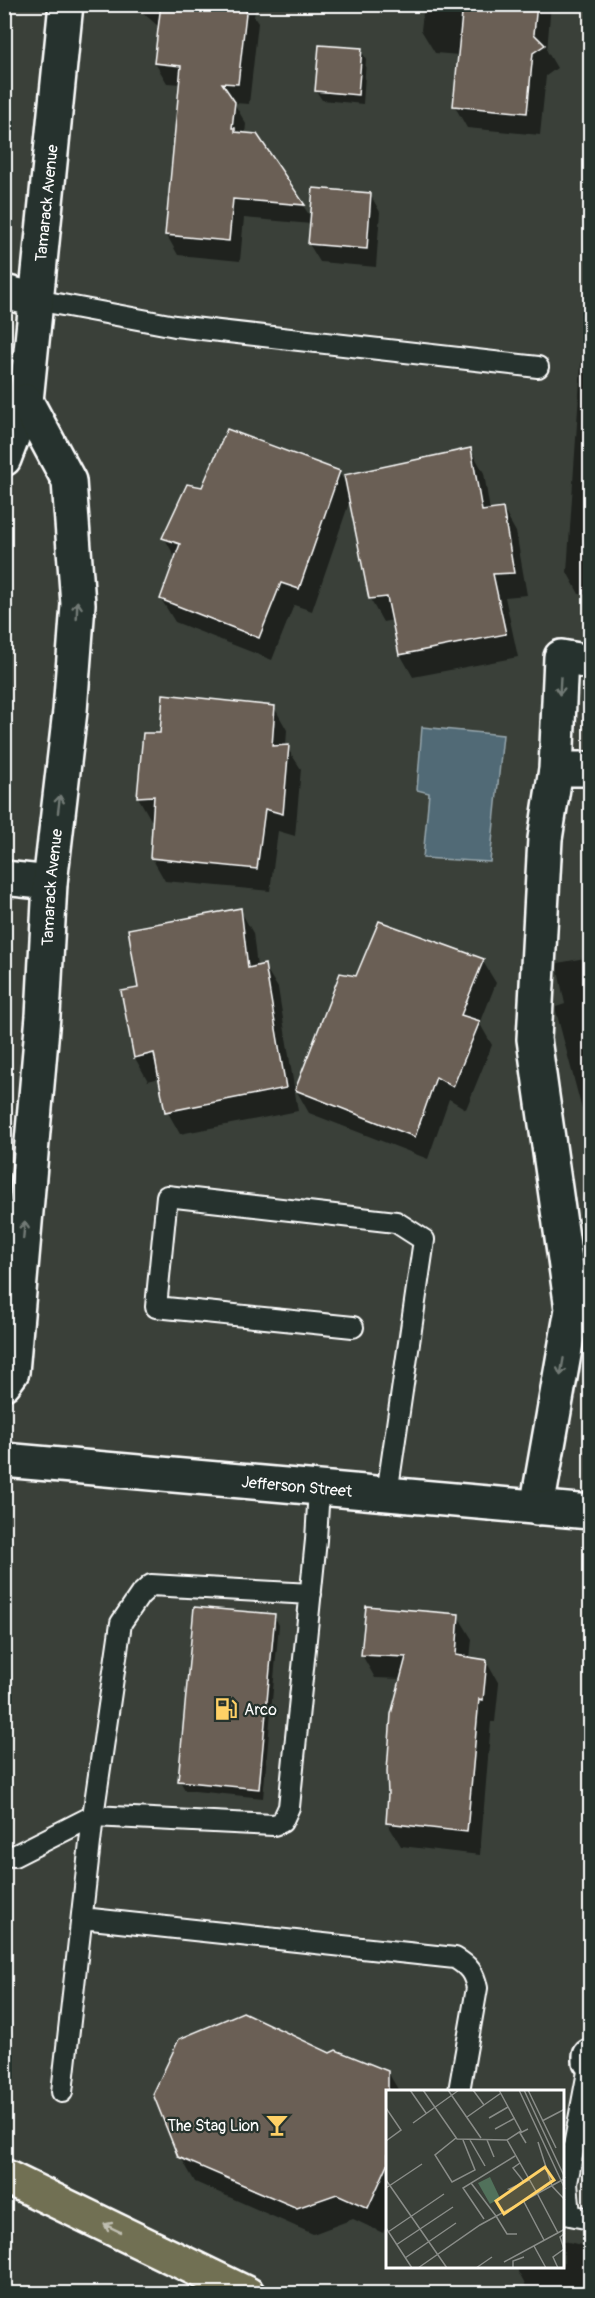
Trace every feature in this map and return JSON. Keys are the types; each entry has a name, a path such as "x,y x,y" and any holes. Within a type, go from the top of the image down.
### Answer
{"highway":[{"path":"4,2176 248,2294"}],"main road":[{"name":"Tamarack Avenue","path":"4,459 26,401 66,4"},
{"path":"4,292 36,300"},
{"name":"Tamarack Avenue","path":"4,1383 12,1372 43,1016 50,883 70,711 78,604 69,481 26,401"},
{"path":"537,1508 581,1310 534,1039 545,839 556,769 561,657 591,662"},
{"path":"556,769 591,769"},
{"path":"4,878 50,883"},
{"name":"Jefferson Street","path":"4,1460 591,1512"},
{"path":"590,2061 591,2056"}],"lane":[{"path":"36,300 175,326 538,367"},
{"path":"353,1327 156,1307 166,1196 396,1222 424,1240 387,1494"},
{"path":"4,1855 14,1856 93,1816 273,1825 282,1822 289,1807 320,1488"},
{"path":"62,2092 93,1816 121,1623 140,1595 152,1585 311,1594"},
{"path":"82,1918 455,1958 467,1964 474,1975 477,1988 459,2090"},
{"path":"590,2061 567,2183 570,2215 591,2219"}],"water":[{"path":"422,727 503,735 490,862 423,858 429,793 417,790"}],"building":[{"path":"161,4 247,4 238,84 222,83 235,102 232,128 235,128 235,132 257,134 305,205 233,199 229,241 165,235 181,66 154,63"},
{"path":"463,4 537,4 534,34 545,45 533,53 527,113 453,106"},
{"path":"319,45 362,48 358,95 315,91"},
{"path":"313,188 371,193 367,249 308,244"},
{"path":"227,429 340,471 299,589 281,583 259,638 160,599 180,544 162,538 187,484 202,487"},
{"path":"471,448 482,511 503,508 514,573 493,574 506,634 399,655 387,597 369,599 344,475"},
{"path":"163,694 275,706 272,746 289,745 283,814 265,809 257,869 150,858 154,796 137,797 143,733 160,733"},
{"path":"241,908 248,968 265,964 286,1088 165,1112 154,1053 134,1058 121,991 138,988 128,929"},
{"path":"379,921 484,959 461,1015 480,1021 453,1087 436,1077 415,1137 295,1090 340,973 356,976"},
{"path":"366,1606 459,1614 456,1655 487,1660 483,1700 479,1699 467,1832 386,1823 391,1714 406,1657 361,1655"},
{"path":"194,1607 275,1614 259,1789 178,1781"},
{"name":"The Stag Lion","path":"243,2012 330,2053 336,2050 388,2071 386,2168 368,2208 337,2194 297,2208 178,2157 153,2094 179,2039"}],"place":[{"name":"Arco","path":"226,1709"},
{"name":"The Stag Lion","path":"277,2125"}]}
